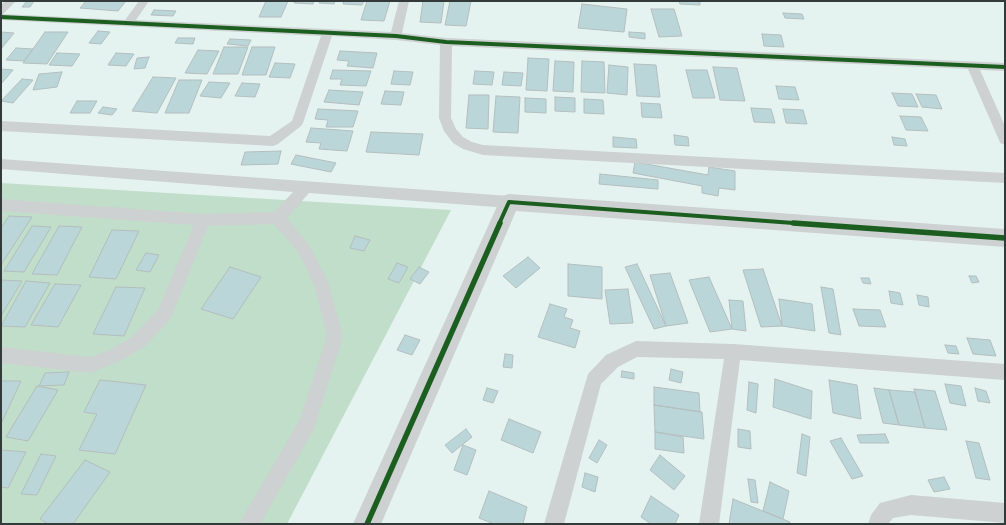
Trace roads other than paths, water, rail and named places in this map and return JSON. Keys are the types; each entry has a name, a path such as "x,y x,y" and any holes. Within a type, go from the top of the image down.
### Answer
{"street":[{"path":"1,10 10,1"},
{"path":"128,23 144,1"},
{"path":"396,36 404,1"},
{"path":"1,17 396,36 446,42 1005,67"},
{"path":"1,126 273,141 297,123 328,33"},
{"path":"446,42 445,118 450,131 458,140 468,146 483,150 1005,178"},
{"path":"972,65 1005,140"},
{"path":"1,164 1005,238"},
{"path":"1,205 203,220 278,218 306,187"},
{"path":"367,524 509,202"},
{"path":"249,524 308,423 335,336 323,287 304,249 278,218"},
{"path":"1,356 92,365 116,355 138,342 164,315 203,220"},
{"path":"554,524 594,380 612,361 636,349 733,352 1005,372"},
{"path":"709,524 733,352"},
{"path":"878,524 887,510 911,506 1005,513"}]}
